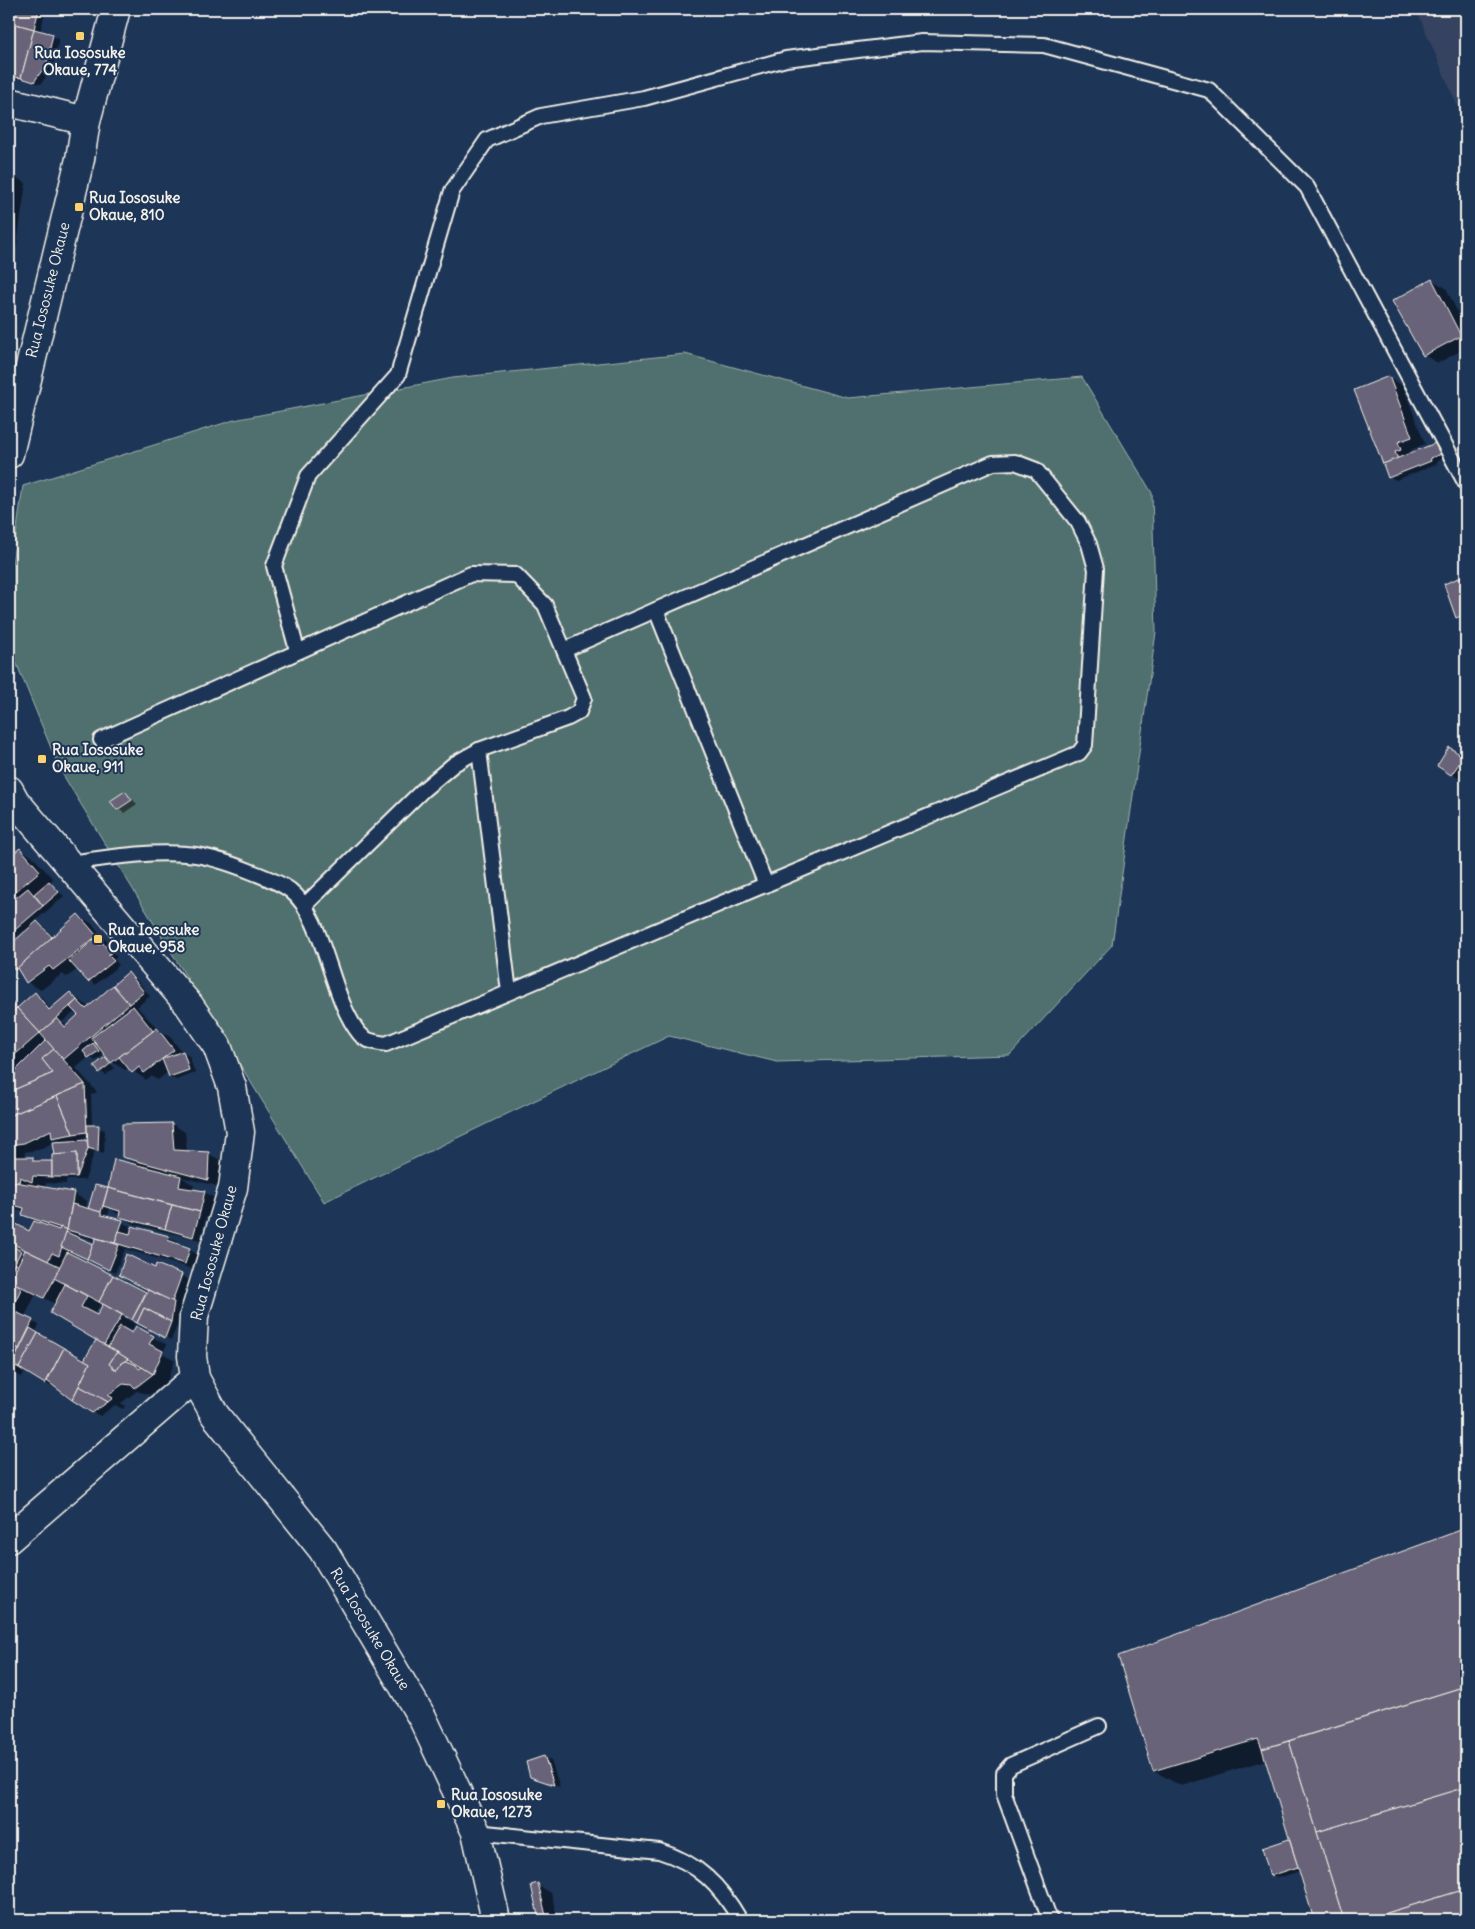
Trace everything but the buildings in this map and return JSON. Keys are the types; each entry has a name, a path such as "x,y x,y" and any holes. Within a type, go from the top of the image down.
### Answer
{"street":[{"name":"Rua Iososuke Okaue","path":"9,454 80,159 86,121 116,9"},
{"path":"9,102 86,121"},
{"name":"Rua Iososuke Okaue","path":"9,790 15,801 190,1005 217,1046 232,1087 240,1132 232,1188 194,1316 192,1356 195,1378 216,1415 323,1550 423,1719 476,1832 496,1920"},
{"path":"9,1540 195,1378"}],"lane":[{"path":"297,650 274,566 308,476 398,375 452,191 487,140 541,116 644,98 786,59 922,42 1044,45 1209,90 1307,187 1466,484"},
{"path":"68,863 127,856 187,854 232,864 289,890 305,905 349,1016 359,1034 370,1042 386,1044 1079,753 1085,745 1096,569 1078,522 1036,470 1015,462 993,463 564,650"},
{"path":"101,740 297,650 471,574 516,575 545,605 584,698 579,712 568,718 479,750 454,764 423,790 305,905"},
{"path":"656,610 766,885"},
{"path":"479,750 510,992"},
{"path":"1050,1920 1004,1794 1004,1773 1011,1765 1099,1726"},
{"path":"476,1832 659,1851 682,1858 727,1896 740,1920"}],"shaded area":[{"path":"1416,9 1466,9 1466,126"}],"green space":[{"path":"685,354 848,398 1082,377 1152,493 1156,632 1112,945 1010,1055 777,1062 669,1036 324,1202 60,770 9,645 9,586 23,486 234,420 453,378"}],"place":[{"name":"Rua Iososuke Okaue, 774","path":"80,36"},
{"name":"Rua Iososuke Okaue, 810","path":"79,207"},
{"name":"Rua Iososuke Okaue, 911","path":"42,759"},
{"name":"Rua Iososuke Okaue, 958","path":"98,939"},
{"name":"Rua Iososuke Okaue, 1273","path":"441,1804"}]}
